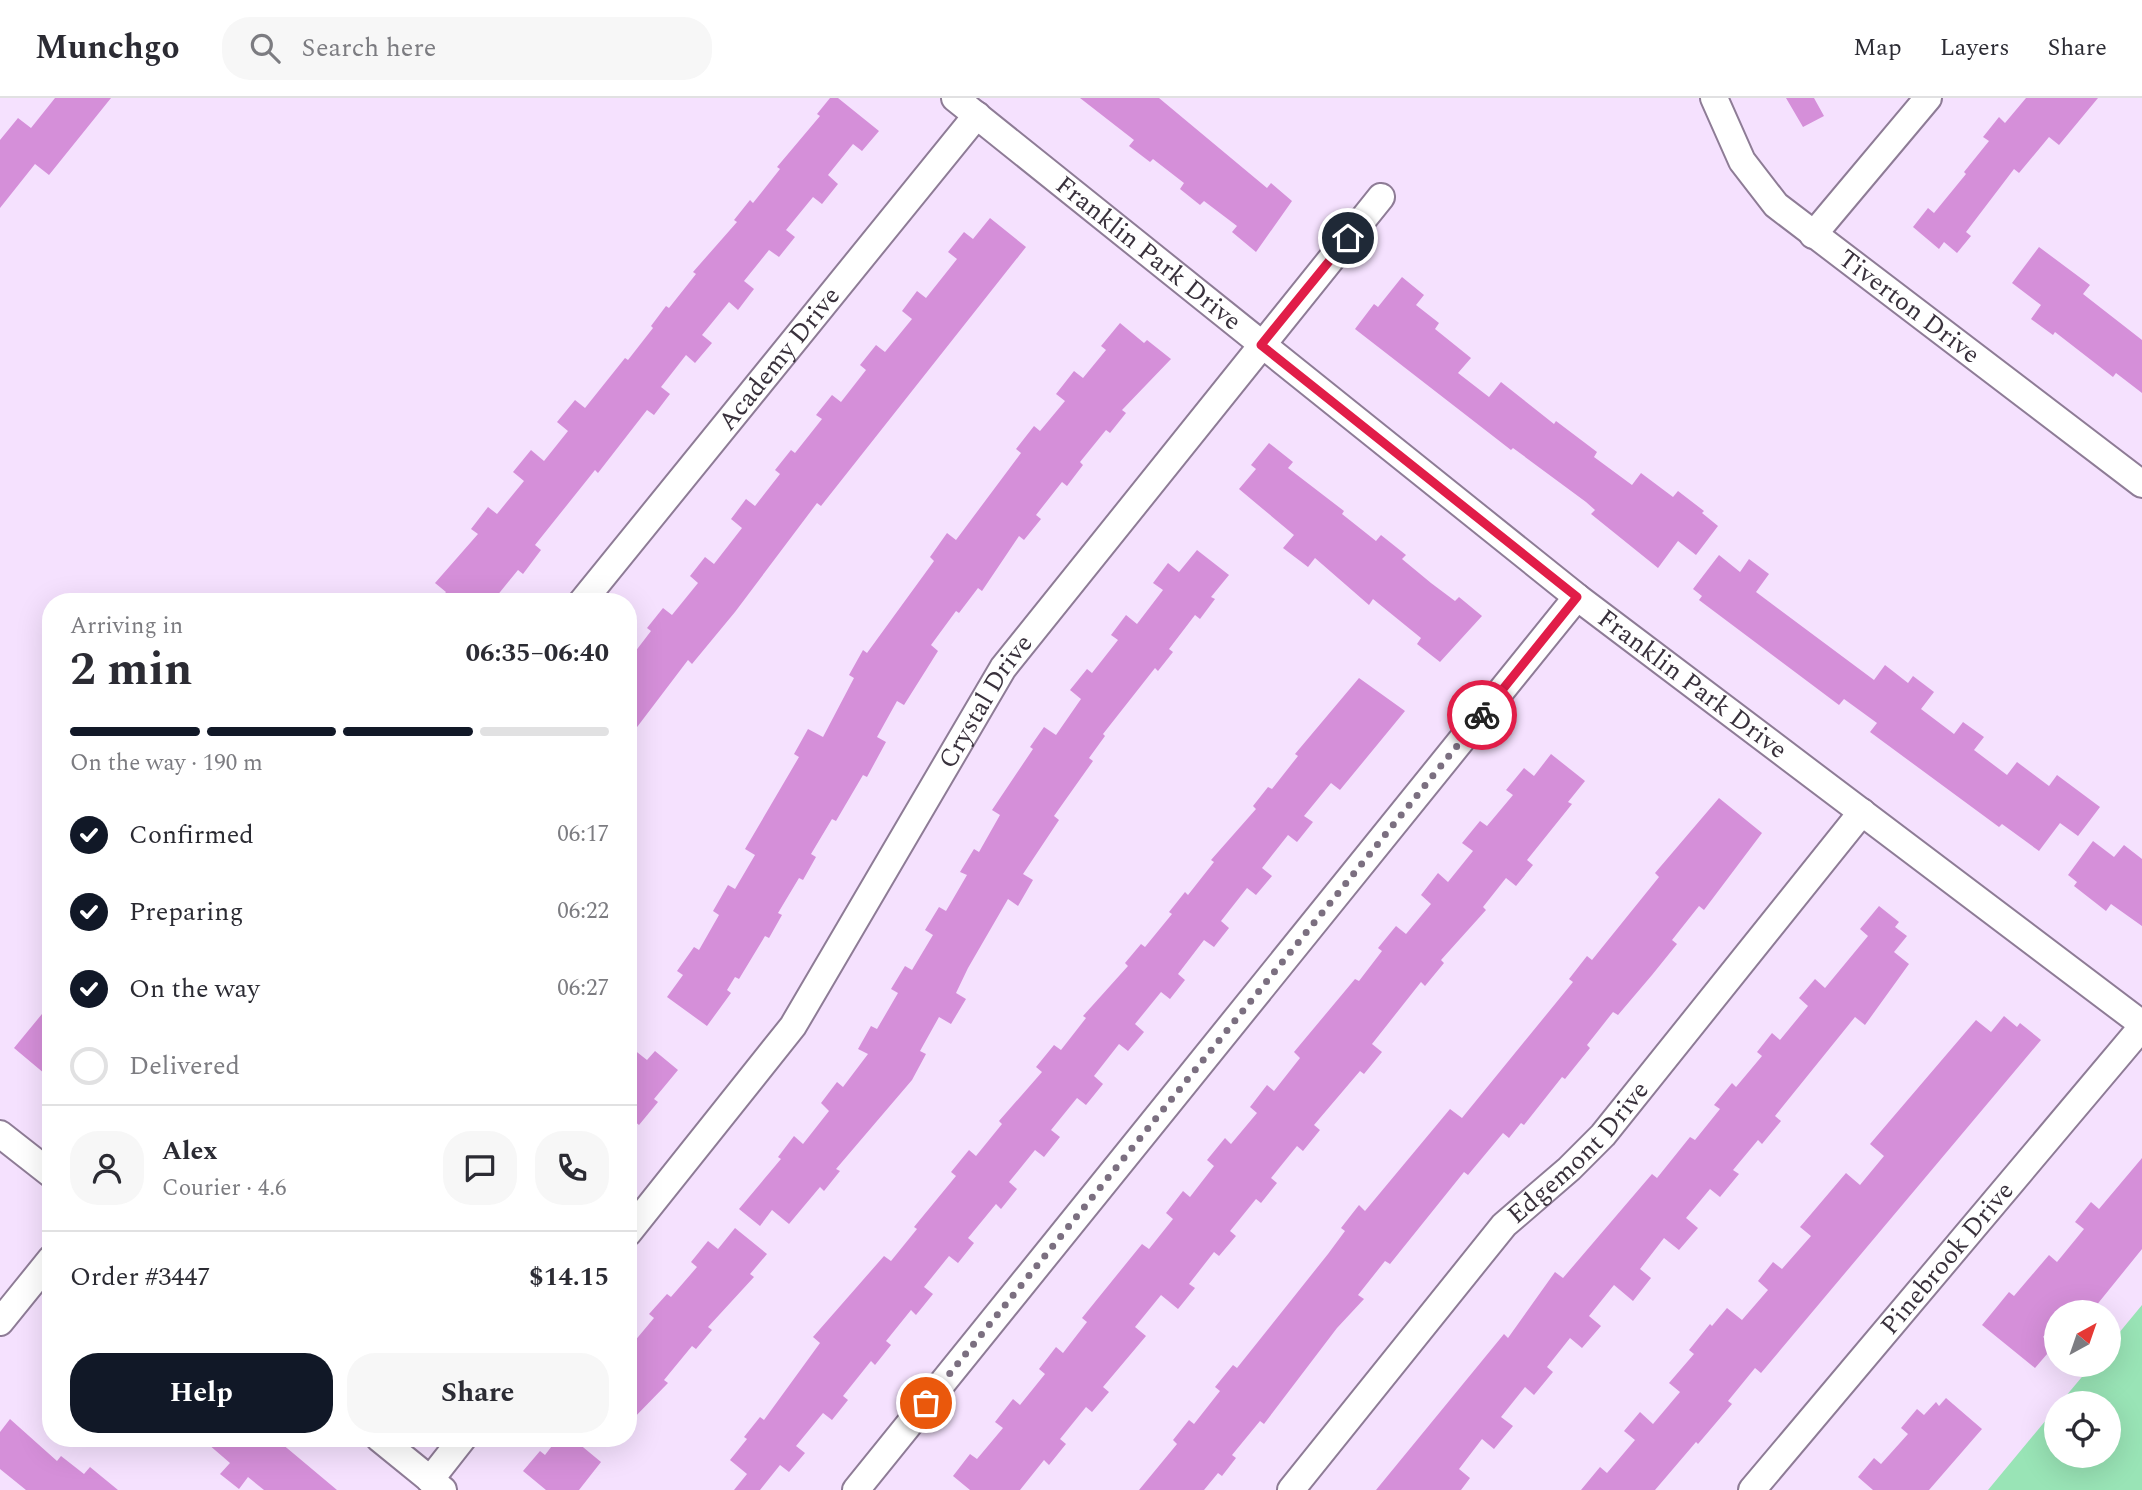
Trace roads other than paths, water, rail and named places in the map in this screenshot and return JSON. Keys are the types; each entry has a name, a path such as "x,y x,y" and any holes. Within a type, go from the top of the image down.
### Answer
{"street":[{"name":"Franklin Park Drive","path":"955,98 1577,597 2142,1026"},
{"name":"Tiverton Drive","path":"1714,98 1728,135 1758,184 1776,205 2142,484"},
{"path":"1813,235 1928,98"},
{"name":"Academy Drive","path":"589,593 977,116"},
{"name":"Crystal Drive","path":"637,1211 793,1026 1003,668 1381,197"},
{"path":"856,1490 1577,597"},
{"name":"Edgemont Drive","path":"1291,1490 1504,1225 1570,1169 1603,1135 1862,812"},
{"name":"Pinebrook Drive","path":"1752,1490 2142,1026"},
{"path":"0,1133 42,1167"},
{"path":"0,1322 42,1270"},
{"path":"390,1447 437,1485 458,1447"}]}
